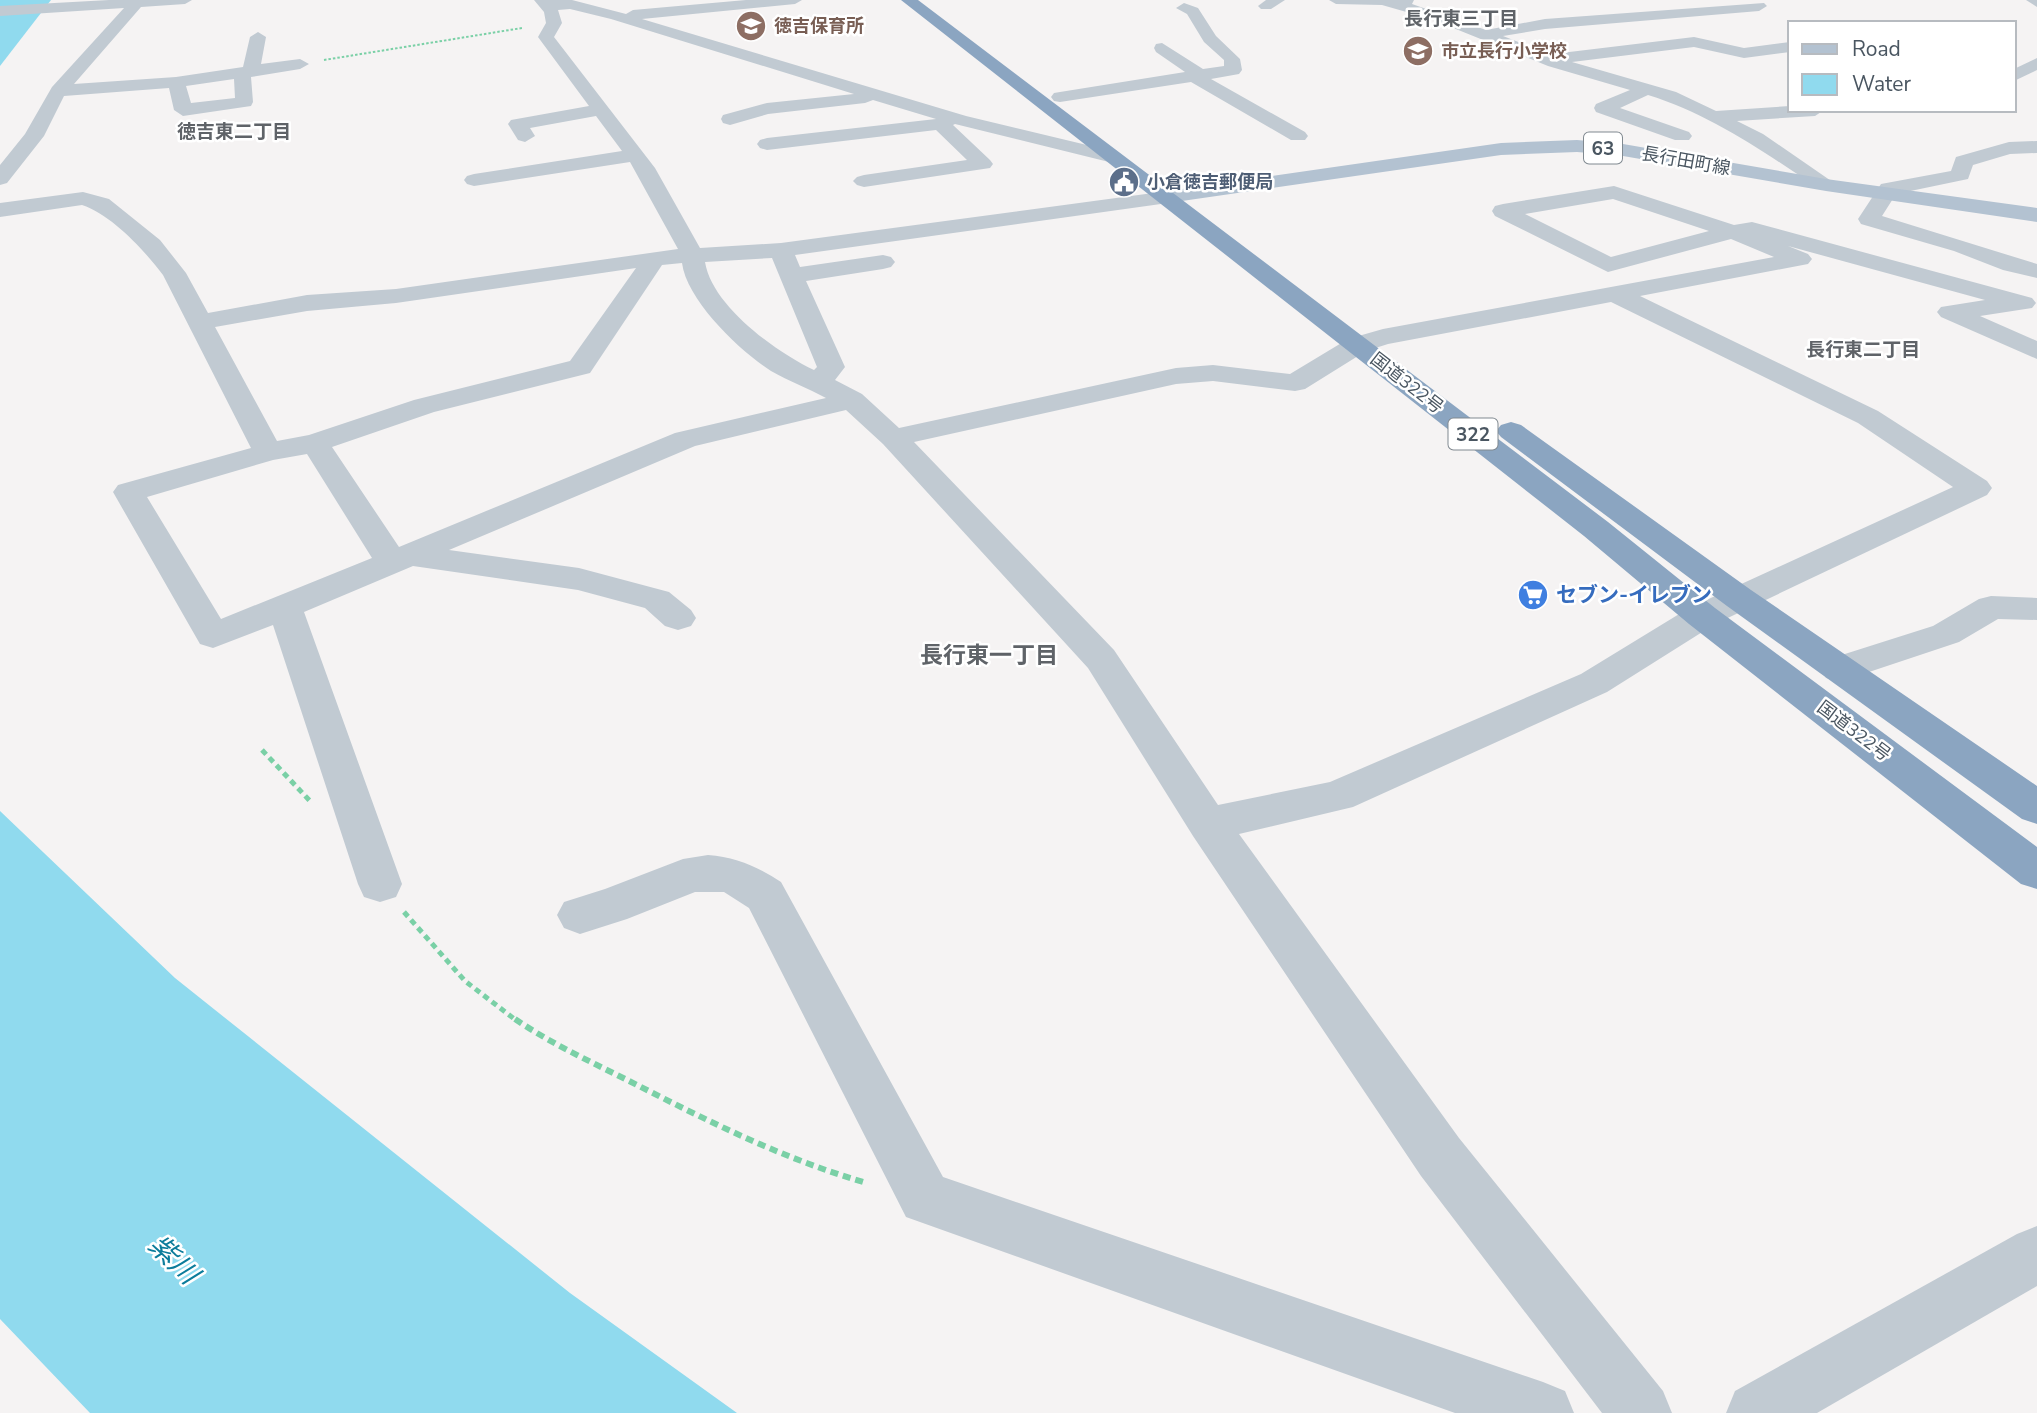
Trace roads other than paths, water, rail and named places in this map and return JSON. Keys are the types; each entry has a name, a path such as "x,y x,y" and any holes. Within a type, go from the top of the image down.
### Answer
{"highway":[{"name":"国道322号","path":"908,0 1108,156 1181,196"},
{"name":"国道322号","path":"930,0 1060,97 1181,196 1370,341 1702,616 2037,871"},
{"name":"国道322号","path":"1370,341 2037,808"}],"main road":[{"name":"長行田町線","path":"1181,196 1501,149 1577,146 1623,150 1826,185 2037,215"}],"street":[{"path":"0,11 185,0"},
{"path":"795,0 547,10 546,37 648,172 692,254 695,274 710,300 744,335 781,365 852,400 893,438 1101,659 1208,824 1440,1157 1641,1413"},
{"path":"1335,4 1427,0"},
{"path":"1385,1 1436,16 1548,60 1647,89 1715,117 1756,138 1826,185"},
{"path":"1633,1 1678,14"},
{"path":"0,179 34,136 58,91 136,4"},
{"path":"1484,35 1545,24 1759,6"},
{"path":"611,8 678,37 884,96 947,121 1108,156"},
{"path":"1060,97 1233,70 1231,58 1210,39 1194,11 1184,8"},
{"path":"1436,16 1474,13"},
{"path":"1771,32 1788,37"},
{"path":"176,82 183,110 244,102 247,73 258,37"},
{"path":"637,41 678,37"},
{"path":"1548,60 1694,42 1744,53 1788,47"},
{"path":"1162,48 1197,76 1298,136"},
{"path":"2016,75 2037,63"},
{"path":"58,91 176,82 300,64"},
{"path":"1647,89 1604,108 1682,136"},
{"path":"730,119 767,109 884,96"},
{"path":"525,136 518,124 601,110"},
{"path":"1715,117 1788,112"},
{"path":"767,144 947,121"},
{"path":"864,180 983,164 947,121"},
{"path":"2037,146 2009,148 1963,162 1961,176 1889,189 1869,219 2037,271"},
{"path":"474,180 635,155"},
{"path":"539,191 648,172"},
{"path":"893,438 1176,376 1213,373 1295,383 1370,341 1800,259 1733,232 1614,192 1503,211 1608,265 1733,232 1752,229 2030,303"},
{"path":"198,323 307,303 396,296 655,258 781,250 1181,196"},
{"path":"0,210 83,198 101,204 152,245 174,273 268,452"},
{"path":"998,220 1015,242"},
{"path":"781,250 831,367 819,383"},
{"path":"655,258 580,367 424,406 315,443 268,452 130,492 213,636 685,439 852,400"},
{"path":"792,276 910,258"},
{"path":"1208,824 1338,796 1594,683 1702,616 1976,488 1868,416 1615,294"},
{"path":"2030,303 1950,312 2037,351"},
{"path":"315,443 401,559 579,579 657,600 678,618"},
{"path":"285,607 380,884"},
{"path":"1839,669 1946,634 1991,607 2037,609"},
{"path":"580,915 620,903 662,884 692,876 719,873 743,880 765,895 925,1198 1543,1413"},
{"path":"1758,1413 2037,1254"}],"water":[{"path":"0,0 51,0 0,66"},
{"name":"紫川","path":"0,811 175,978 570,1293 737,1413 90,1413 0,1319"}],"place":[{"name":"徳吉保育所","path":"751,26"},
{"name":"市立長行小学校","path":"1418,51"},
{"name":"小倉徳吉郵便局","path":"1124,182"},
{"name":"セブン-イレブン","path":"1533,595"}],"district":[{"name":"長行東三丁目","path":"1461,18"},
{"name":"徳吉東二丁目","path":"234,131"},
{"name":"長行東二丁目","path":"1863,349"},
{"name":"長行東一丁目","path":"989,655"}]}
